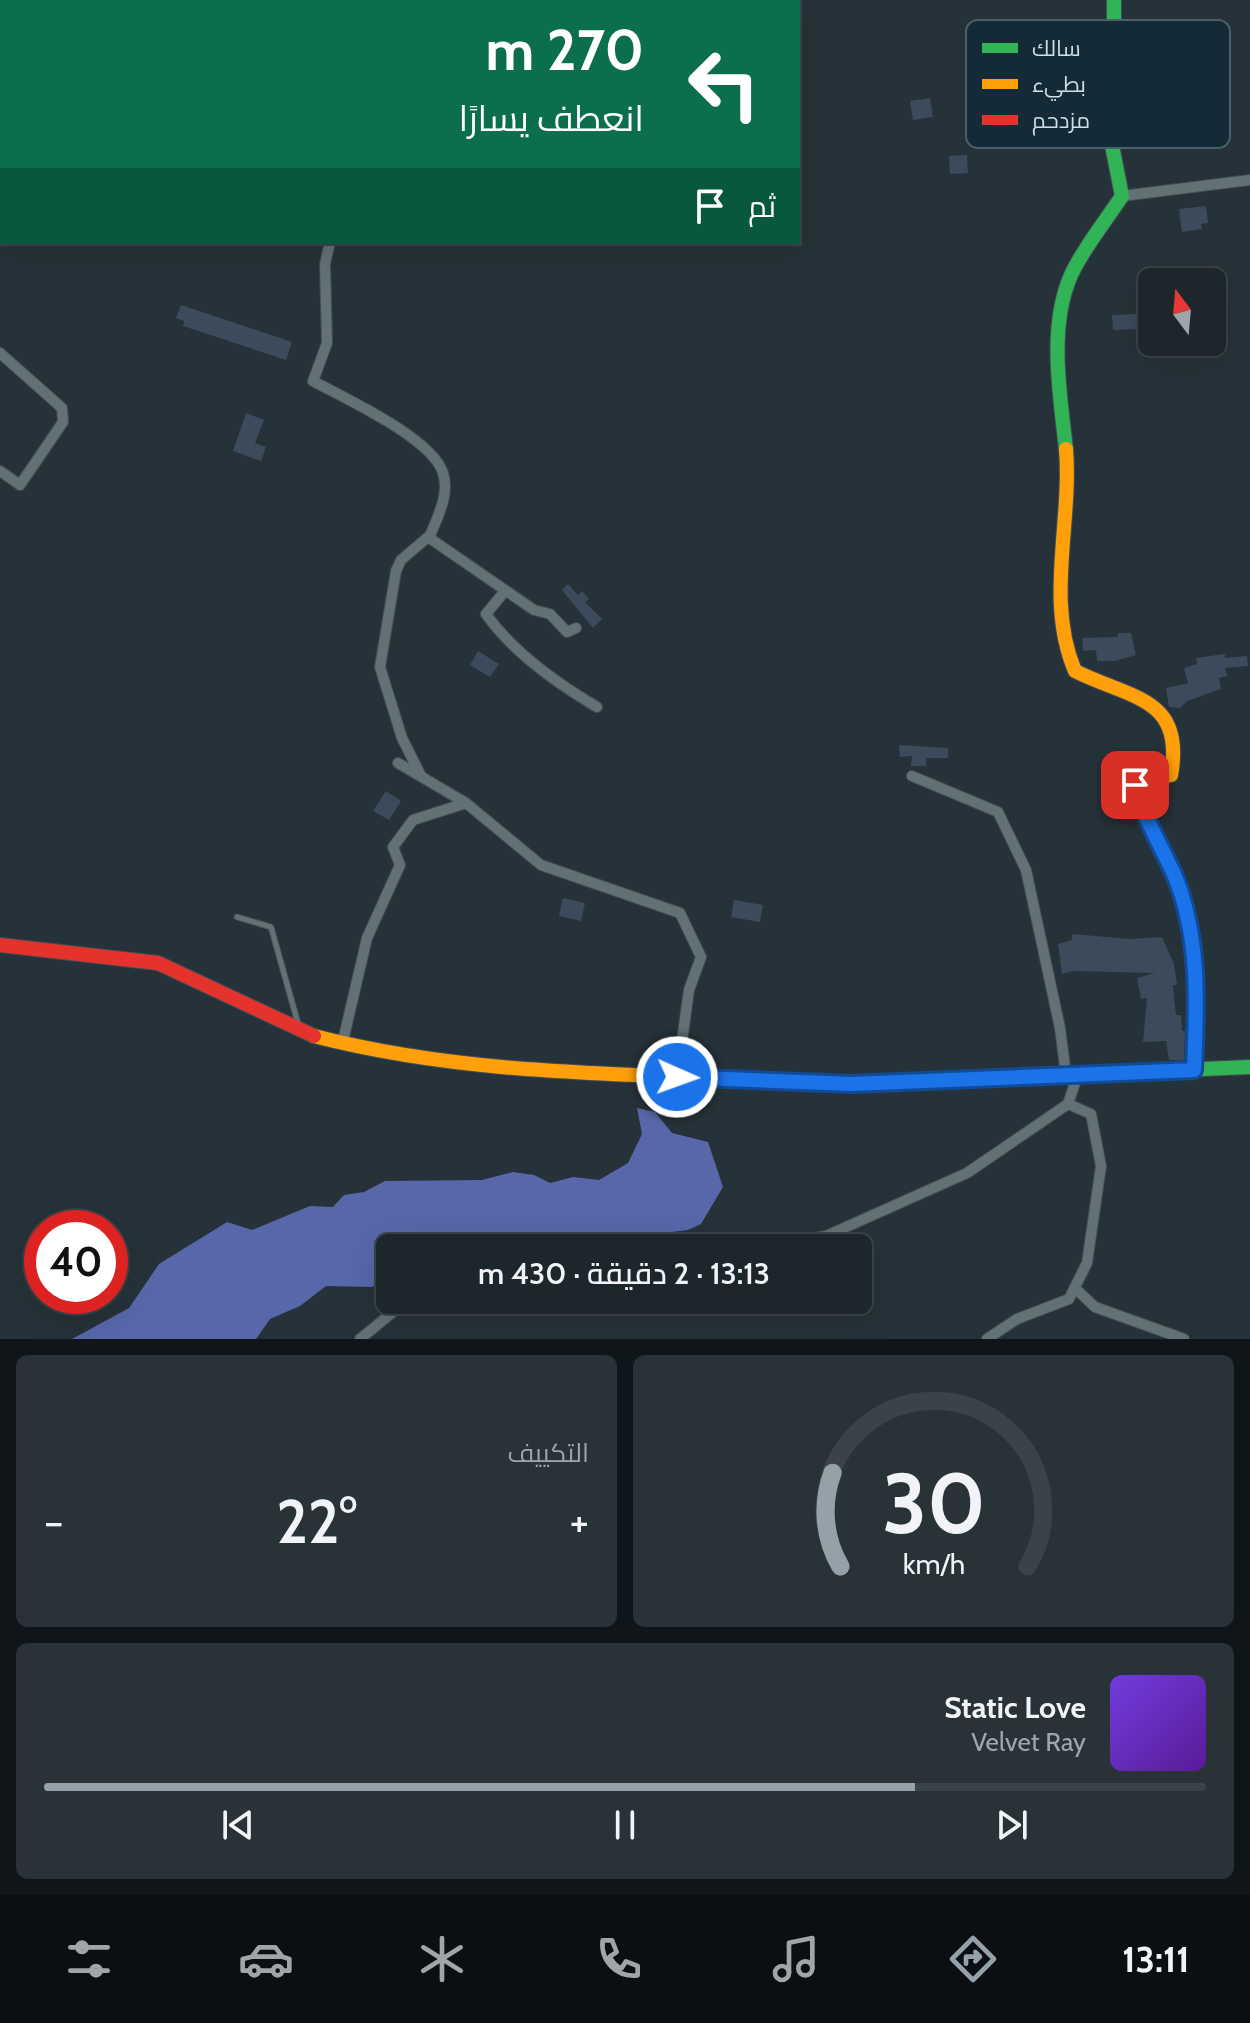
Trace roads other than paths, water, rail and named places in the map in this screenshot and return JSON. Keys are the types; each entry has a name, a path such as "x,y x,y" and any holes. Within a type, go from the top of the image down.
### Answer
{"street":[{"path":"1112,148 1122,196 1074,267 1060,327 1059,394 1068,479 1063,533 1063,639 1075,671 1163,711 1176,731 1177,753 1171,775 1139,782 1133,789 1179,885 1191,931 1197,984 1194,1070"},
{"path":"1122,196 1250,180"},
{"path":"330,244 325,264 327,343 313,381 431,452 444,474 444,502 429,538 401,560 396,571 389,633 380,667 402,738 421,776"},
{"path":"0,353 62,408 63,422 20,485 0,471"},
{"path":"429,538 534,610 550,614 567,632 576,628"},
{"path":"505,591 486,614 497,629 576,695 597,707"},
{"path":"398,763 466,803 541,865 680,913 701,957 689,990 677,1077"},
{"path":"830,1234 967,1173 1068,1104 1072,1074 1026,870 998,812 912,776"},
{"path":"343,1041 367,938 400,865 393,847 413,820 466,803"},
{"path":"0,945 158,963 300,1032 372,1051 563,1072 851,1084 1250,1067"},
{"path":"987,1339 1017,1319 1069,1299 1087,1263 1101,1166 1091,1114 1068,1104"},
{"path":"1075,1288 1095,1307 1184,1339"},
{"path":"360,1339 391,1314"}],"lane":[{"path":"237,917 271,927 300,1032"}],"water":[{"path":"637,1108 655,1112 672,1133 708,1142 723,1187 701,1224 688,1230 656,1234 376,1234 376,1285 326,1286 300,1306 270,1319 256,1339 72,1339 118,1314 128,1314 128,1309 159,1264 227,1222 252,1230 310,1206 333,1207 344,1195 364,1192 385,1181 482,1180 513,1172 534,1175 550,1183 573,1177 599,1180 628,1163 642,1134"}]}
